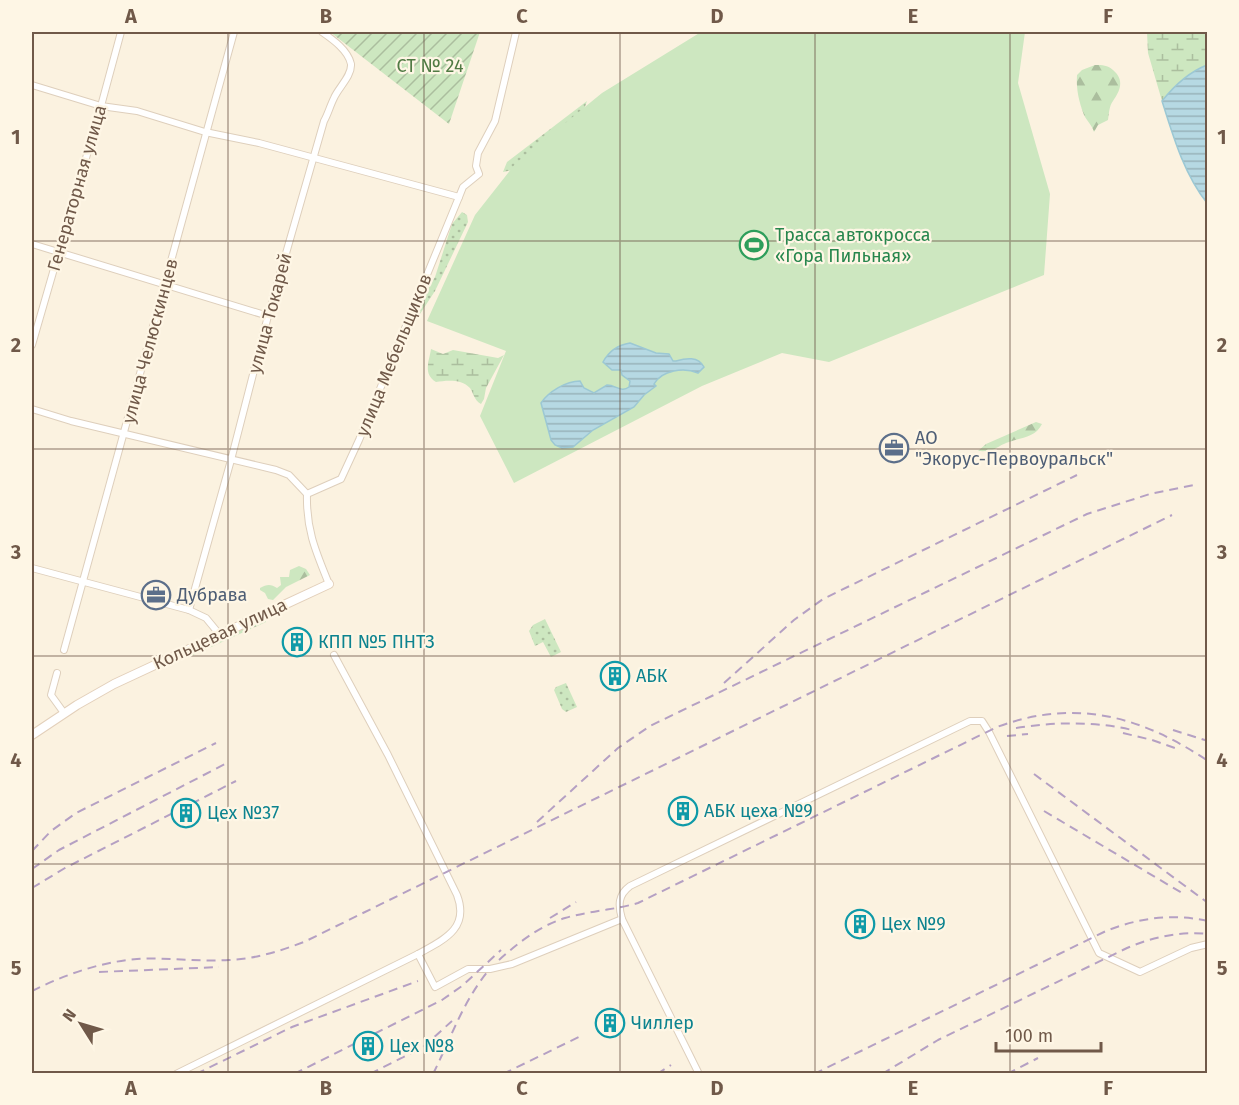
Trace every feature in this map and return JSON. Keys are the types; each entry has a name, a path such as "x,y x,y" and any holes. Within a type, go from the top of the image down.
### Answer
{"street":[{"name":"Генераторная улица","path":"32,345 121,32"},
{"name":"улица Челюскинцев","path":"64,650 234,32"},
{"name":"улица Токарей","path":"189,610 268,316 324,121 351,66 338,44 322,32"},
{"name":"улица Мебельщиков","path":"307,494 341,479 359,440 463,187 479,174 476,166 478,153 495,122 516,32"},
{"path":"32,85 101,106 137,111 205,132 259,143 459,196"},
{"path":"32,244 268,316"},
{"path":"32,409 71,421 283,472 307,494"},
{"name":"Кольцевая улица","path":"32,735 114,684 329,584 310,535 306,513 307,494"},
{"path":"32,568 189,610 206,618 220,634"},
{"path":"176,1074 418,954 454,930 461,915 461,906 388,755 334,655"},
{"path":"57,673 51,695 64,713"},
{"path":"699,1074 622,919 620,897 630,886 975,720 985,724 1099,953 1140,972 1191,948 1208,944"},
{"path":"418,954 435,987 468,969 490,969 512,964 622,919"}],"green space":[{"name":"СТ № 24","path":"330,32 480,32 449,124"},
{"name":"Трасса автокросса «Гора Пильная»","path":"701,32 1025,32 1018,83 1050,194 1044,275 829,362 782,353 702,386 514,483 480,416 506,351 427,321 475,215 515,164 602,93"},
{"path":"1147,32 1207,32 1207,65 1182,80 1162,101 1148,53"},
{"path":"1095,65 1109,67 1113,70 1119,78 1120,85 1111,105 1108,120 1098,125 1094,132 1082,110 1078,95 1077,75 1082,70"},
{"path":"587,101 579,124 512,170 503,172 507,162"},
{"path":"462,212 467,215 468,222 435,291 418,317 407,340 418,306 435,277 452,224"},
{"path":"431,349 443,354 453,350 498,358 504,355 486,388 481,404 475,399 467,385 449,381 436,382 432,379 428,371"},
{"path":"1036,422 1042,424 1032,435 992,450 978,451 986,444"},
{"path":"299,566 306,569 310,575 286,587 273,600 268,599 260,590 267,585 277,588 281,585 280,577 289,577 290,570"},
{"path":"265,619 266,622 187,658 184,656"},
{"path":"545,619 561,652 551,657 543,642 535,646 529,631 533,625"},
{"path":"566,683 577,707 566,712 562,709 554,690"}],"water":[{"path":"1208,65 1207,203 1186,167 1162,101 1182,80"},
{"path":"630,343 656,353 669,354 673,361 695,359 704,367 698,373 680,370 662,376 654,384 656,386 634,407 593,430 573,447 562,448 555,445 551,440 541,403 558,388 575,381 580,381 584,388 594,393 607,385 621,389 629,387 630,381 622,375 621,370 612,370 603,362 614,349"}],"railway":[{"path":"724,683 794,620 823,599 1077,475"},
{"path":"537,822 618,748 650,726 1087,514 1150,494 1194,485"},
{"path":"32,991 70,975 109,963 137,959 239,959 267,954 304,942 1172,515"},
{"path":"499,960 521,941 555,921 638,903 997,727 1026,718 1080,713 1107,716 1158,733 1208,761"},
{"path":"1016,728 1074,723 1132,730"},
{"path":"1173,730 1208,741"},
{"path":"1123,733 1175,748"},
{"path":"1007,736 1028,734"},
{"path":"32,851 51,831 76,813 216,743"},
{"path":"32,869 59,850 227,763"},
{"path":"1034,774 1208,903"},
{"path":"32,888 65,868 236,781"},
{"path":"1044,811 1182,893"},
{"path":"550,918 576,902"},
{"path":"814,1074 1106,931 1156,918 1182,917 1208,921"},
{"path":"882,1074 938,1040 1127,948 1167,936 1187,933 1208,934"},
{"path":"294,1074 442,1000 462,986 501,950"},
{"path":"99,972 219,967"},
{"path":"433,1074 465,1007 489,970"},
{"path":"196,1074 292,1027 418,981"},
{"path":"370,1074 423,1047 452,1021"},
{"path":"503,1074 583,1035"},
{"path":"1007,1074 1038,1058"},
{"path":"657,1074 671,1065"}],"place":[{"name":"Трасса автокросса «Гора Пильная»","path":"754,245"},
{"name":"АО \"Экорус-Первоуральск\"","path":"894,448"},
{"name":"Дубрава","path":"156,595"},
{"name":"КПП №5 ПНТЗ","path":"297,642"},
{"name":"АБК","path":"615,676"},
{"name":"АБК цеха №9","path":"683,811"},
{"name":"Цех №37","path":"186,813"},
{"name":"Цех №9","path":"860,924"},
{"name":"Чиллер","path":"610,1023"},
{"name":"Цех №8","path":"368,1046"}]}
